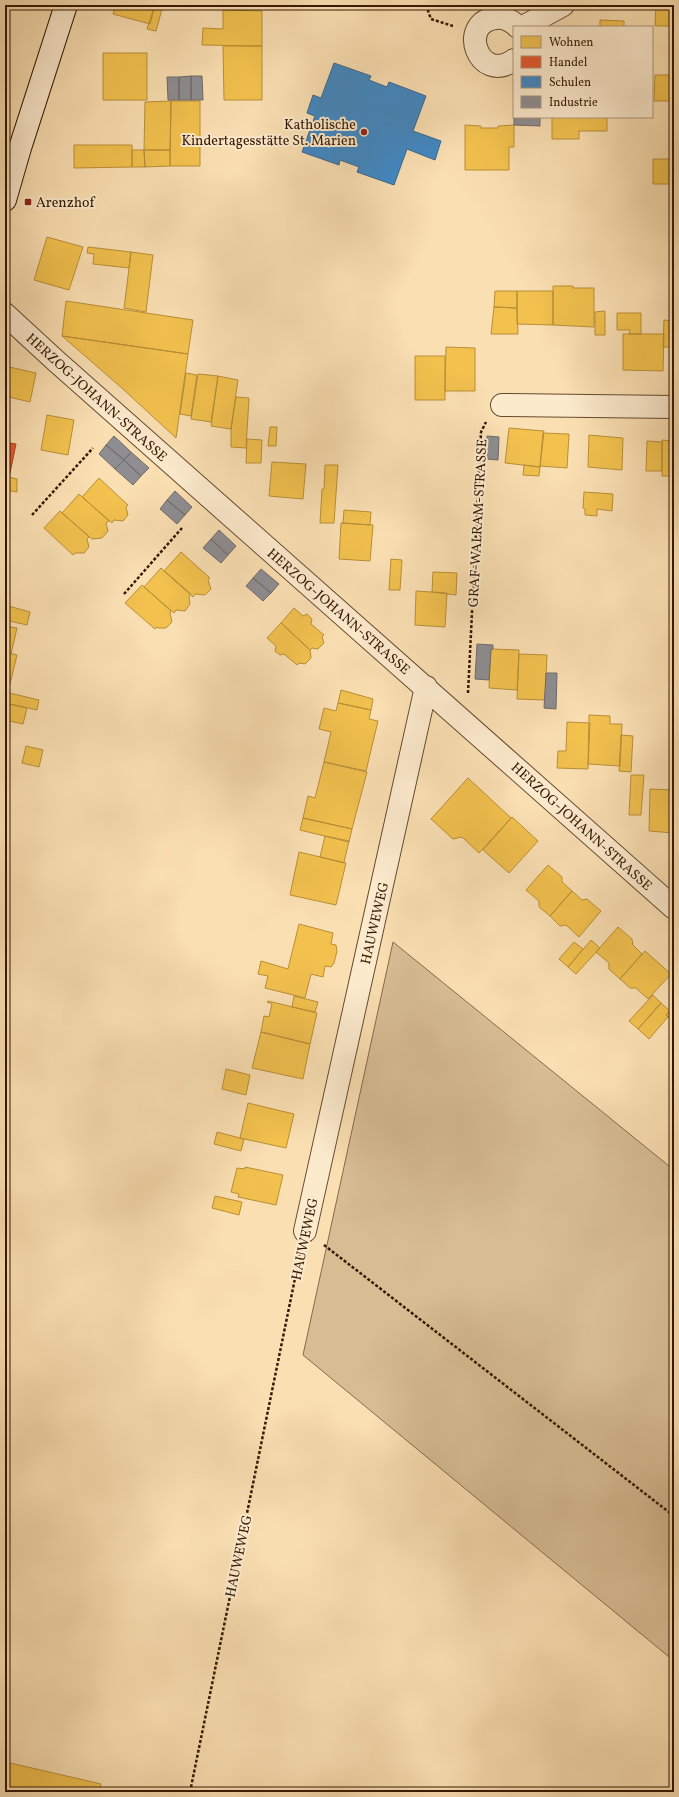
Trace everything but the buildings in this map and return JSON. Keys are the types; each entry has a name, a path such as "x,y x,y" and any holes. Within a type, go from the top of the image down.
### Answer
{"street":[{"path":"5,200 20,148 66,5"},
{"path":"526,26 563,5"},
{"path":"513,60 501,66 486,62 476,50 474,43 475,35 485,22 492,18 500,17 508,19 517,26"},
{"name":"HERZOG-JOHANN-STRASSE","path":"5,314 56,361 674,908"},
{"path":"502,405 674,407"},
{"name":"HAUWEWEG","path":"305,1231 426,688"}],"path":[{"path":"426,5 431,19 475,35"},
{"name":"GRAF-WALRAM-STRASSE","path":"467,724 481,432 487,418 502,405"},
{"path":"32,515 93,448"},
{"path":"124,594 182,528"},
{"path":"305,1231 674,1516"},
{"name":"HAUWEWEG","path":"190,1792 305,1231"},
{"path":"118,1792 118,1788 136,1792"}],"shaded area":[{"path":"393,942 674,1170 674,1661 303,1355"}],"place":[{"name":"Katholische Kindertagesstätte St. Marien","path":"364,132"},
{"name":"Arenzhof","path":"28,202"}]}
